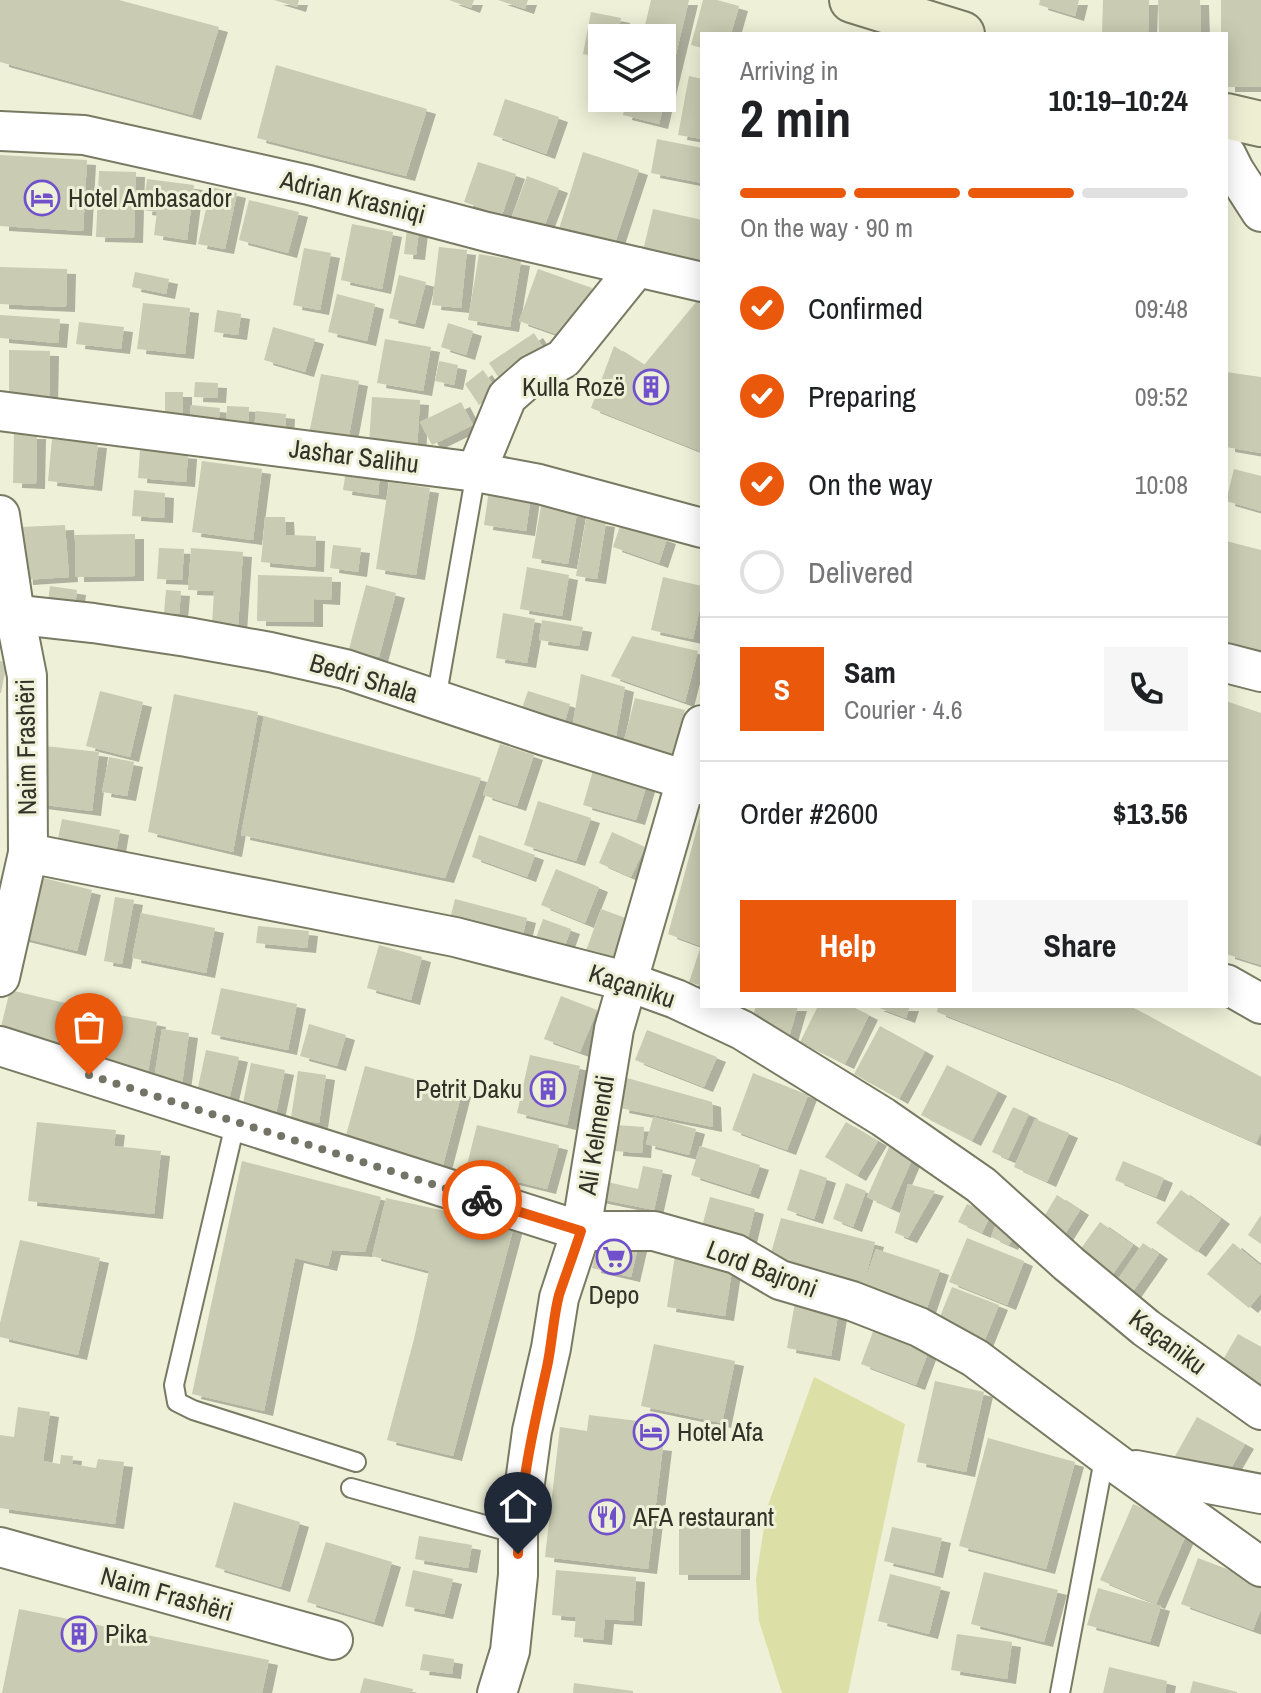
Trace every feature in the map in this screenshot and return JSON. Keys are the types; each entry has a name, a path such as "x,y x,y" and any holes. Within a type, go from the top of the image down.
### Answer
{"street":[{"path":"852,0 956,32"},
{"name":"Adrian Krasniqi","path":"0,131 47,132 99,139 309,185 487,232 700,282"},
{"path":"1228,158 1261,212"},
{"path":"476,472 507,397 532,375 563,359 637,267"},
{"name":"Jashar Salihu","path":"0,411 476,472 539,484 700,527"},
{"name":"Naim Frashëri","path":"0,515 7,614 27,676 28,853 0,977"},
{"name":"Bedri Shala","path":"7,614 171,634 345,669 694,782"},
{"path":"1228,664 1261,672"},
{"name":"Ali Kelmendi","path":"497,1693 510,1651 518,1575 518,1534 530,1444 559,1298 581,1231 614,1029 694,782 700,739"},
{"name":"Kaçaniku","path":"28,853 455,937 629,982 676,999 742,1030 883,1117 981,1185 1146,1328 1261,1410"},
{"path":"1228,985 1261,1004"},
{"name":"Lord Bajroni","path":"0,1046 581,1231 654,1231 736,1254 780,1280 852,1301 919,1327 975,1358 1261,1567"},
{"name":"Lord Bajroni","path":"1113,1461 1261,1494"},
{"name":"Naim Frashëri","path":"0,1547 333,1640"}],"lane":[{"path":"436,700 476,472"},
{"path":"236,1120 174,1385 177,1402 193,1410 356,1462"},
{"path":"1060,1693 1113,1461"},
{"path":"351,1488 518,1534"}],"green space":[{"path":"814,1377 905,1424 848,1693 782,1693 759,1621 756,1579 767,1508"}],"building":[{"path":"0,0 119,0 219,27 192,115 0,62"},
{"path":"274,0 299,0 297,7"},
{"path":"449,0 474,0 471,8"},
{"path":"498,0 528,0 525,9"},
{"path":"651,0 689,0 676,54 676,24 645,24"},
{"path":"703,0 739,6 732,32 700,32 700,47 691,45"},
{"path":"1040,0 1079,0 1075,16 1039,5"},
{"path":"1103,0 1149,0 1148,32 1102,32"},
{"path":"1158,0 1200,0 1201,32 1159,32"},
{"path":"1221,0 1261,0 1261,87 1228,87 1228,32 1221,32"},
{"path":"591,12 621,18 620,24 589,24"},
{"path":"588,28 588,55 583,54"},
{"path":"276,65 427,109 406,176 257,138"},
{"path":"689,76 700,79 700,139 678,135"},
{"path":"505,99 559,117 546,154 493,135"},
{"path":"624,112 662,112 659,124 623,115"},
{"path":"657,139 700,148 700,183 651,173"},
{"path":"583,152 639,170 613,249 558,232"},
{"path":"0,155 87,160 83,231 0,226"},
{"path":"478,162 516,174 502,215 464,202"},
{"path":"99,171 136,172 134,238 96,237"},
{"path":"527,176 559,188 544,227 512,216"},
{"path":"147,179 194,185 187,240 154,235 157,212 143,210"},
{"path":"211,187 237,193 225,249 198,244"},
{"path":"249,200 299,212 288,253 239,240"},
{"path":"653,209 700,220 700,269 642,255"},
{"path":"352,224 393,232 382,289 341,280"},
{"path":"407,229 419,230 416,255 404,254"},
{"path":"439,247 467,250 461,308 432,305"},
{"path":"304,248 331,253 320,310 293,305"},
{"path":"479,254 521,261 510,327 468,320"},
{"path":"0,267 67,269 66,307 0,304"},
{"path":"538,269 592,288 573,340 519,321"},
{"path":"135,272 169,279 166,294 132,287"},
{"path":"399,275 426,282 415,324 389,318"},
{"path":"337,294 375,304 367,341 328,332"},
{"name":"Kulla Rozë","path":"700,297 700,451 591,408 614,346 644,365"},
{"path":"143,303 190,308 185,354 137,349"},
{"path":"217,310 241,314 238,335 214,332"},
{"path":"0,315 60,319 58,343 0,338"},
{"path":"79,322 124,327 121,349 76,344"},
{"path":"448,323 473,331 466,355 441,347"},
{"path":"273,327 315,339 305,372 264,360"},
{"path":"534,333 546,352 501,381 489,363"},
{"path":"385,339 431,347 423,391 377,383"},
{"path":"9,350 50,351 49,399 9,399"},
{"path":"439,361 458,365 454,385 435,381"},
{"path":"483,370 498,391 479,405 465,384"},
{"path":"1228,372 1261,377 1261,453 1228,447"},
{"path":"321,374 359,381 348,441 309,434"},
{"path":"195,382 218,383 217,398 194,397"},
{"path":"165,392 183,392 183,420 165,420"},
{"path":"372,397 420,400 417,449 369,445"},
{"path":"461,402 473,425 432,445 420,422"},
{"path":"191,405 220,408 218,426 189,423"},
{"path":"227,406 249,407 248,428 226,427"},
{"path":"256,411 286,414 285,432 254,429"},
{"path":"14,434 37,434 36,484 13,483"},
{"path":"52,439 98,443 93,486 48,481"},
{"path":"140,450 188,454 186,482 138,478"},
{"path":"202,461 262,469 253,540 192,532"},
{"path":"1234,469 1261,476 1261,511 1228,502"},
{"path":"346,470 380,474 378,495 343,490"},
{"path":"389,482 430,488 416,575 376,569"},
{"path":"134,490 165,493 164,518 132,516"},
{"path":"489,490 531,496 526,531 484,525"},
{"path":"541,506 577,513 568,564 532,558"},
{"path":"265,517 285,517 286,535 316,536 315,567 261,562"},
{"path":"586,519 606,522 597,579 576,576"},
{"path":"621,523 667,539 659,563 613,547"},
{"path":"65,525 69,577 24,580 21,527"},
{"path":"135,534 135,576 75,577 75,535"},
{"path":"1228,542 1261,550 1261,657 1228,649"},
{"path":"333,545 361,548 358,572 330,568"},
{"path":"159,548 184,549 182,580 157,579"},
{"path":"191,548 243,552 238,627 212,625 214,591 188,590"},
{"path":"527,567 569,575 562,616 520,609"},
{"path":"258,575 332,577 331,600 314,599 314,622 257,621"},
{"path":"663,577 700,586 700,608 693,639 651,630"},
{"path":"366,585 396,593 379,657 349,649"},
{"path":"50,586 77,590 74,614 47,610"},
{"path":"166,590 181,591 179,614 164,613"},
{"path":"503,613 535,619 527,663 496,658"},
{"path":"542,620 583,627 579,646 539,640"},
{"path":"632,636 698,651 685,702 611,676"},
{"path":"0,661 7,662 1,693 0,693"},
{"path":"581,674 625,687 615,742 572,729"},
{"path":"100,691 143,702 130,757 86,746"},
{"path":"528,691 570,704 563,728 520,714"},
{"path":"174,694 258,712 233,852 148,832"},
{"path":"635,698 685,710 671,765 621,752"},
{"path":"1228,702 1261,713 1261,965 1228,955"},
{"path":"264,716 481,778 445,878 241,835"},
{"path":"500,744 534,755 517,806 483,795"},
{"path":"45,746 99,752 92,811 38,804"},
{"path":"109,757 134,762 127,796 102,792"},
{"path":"594,767 647,784 636,820 583,805"},
{"path":"538,801 591,818 576,861 524,845"},
{"path":"700,818 700,946 668,934"},
{"path":"62,819 120,830 115,859 56,849"},
{"path":"612,832 645,847 631,877 599,863"},
{"path":"479,835 535,855 527,877 472,857"},
{"path":"556,869 599,887 585,923 541,905"},
{"path":"27,874 92,890 77,951 12,935"},
{"path":"115,897 134,900 122,964 104,961"},
{"path":"455,899 527,918 520,946 448,927"},
{"path":"601,909 639,923 620,975 582,962"},
{"path":"141,913 215,928 206,973 132,958"},
{"path":"543,919 571,929 560,959 532,949"},
{"path":"258,926 309,931 307,948 256,943"},
{"path":"379,945 422,957 411,1000 367,988"},
{"path":"700,949 700,985 689,982"},
{"path":"221,988 297,1004 288,1050 211,1034"},
{"path":"10,990 99,1011 87,1059 0,1031"},
{"path":"561,996 597,1010 580,1052 544,1039"},
{"path":"755,1008 797,1008 789,1037 750,1025"},
{"path":"817,1008 855,1008 869,1015 845,1064 800,1042"},
{"path":"879,1008 909,1008 906,1018"},
{"path":"938,1008 1133,1008 1261,1077 1261,1132 1256,1143 1111,1079 937,1012"},
{"path":"114,1014 157,1022 147,1077 103,1069"},
{"path":"309,1024 346,1035 337,1066 300,1056"},
{"path":"880,1026 925,1051 899,1099 854,1074"},
{"path":"162,1029 189,1033 182,1084 154,1079"},
{"path":"647,1030 717,1057 704,1087 635,1060"},
{"path":"206,1050 239,1057 228,1104 196,1097"},
{"name":"Petrit Daku","path":"530,1055 580,1066 567,1125 517,1113"},
{"path":"251,1063 285,1070 276,1114 242,1108"},
{"path":"947,1065 998,1091 972,1141 921,1115"},
{"path":"365,1066 462,1092 443,1165 345,1139"},
{"path":"298,1071 326,1075 319,1123 291,1118"},
{"path":"753,1073 808,1095 787,1150 732,1130"},
{"path":"627,1078 712,1102 713,1127 620,1108"},
{"path":"1013,1107 1029,1114 1008,1159 992,1152"},
{"path":"653,1117 696,1129 689,1155 646,1144"},
{"path":"1035,1119 1069,1133 1047,1182 1014,1167"},
{"path":"37,1122 116,1130 114,1146 161,1151 154,1214 28,1201"},
{"path":"846,1122 878,1141 857,1176 825,1157"},
{"path":"477,1125 559,1145 547,1189 466,1169"},
{"path":"616,1125 644,1127 642,1153 614,1151"},
{"path":"700,1146 760,1165 750,1194 691,1175"},
{"path":"889,1147 913,1157 891,1208 867,1197"},
{"path":"242,1161 381,1197 365,1252 332,1250 328,1266 295,1258 264,1411 192,1394"},
{"path":"1123,1161 1164,1178 1156,1197 1115,1180"},
{"path":"643,1166 663,1170 654,1210 595,1198 599,1180 638,1189"},
{"path":"800,1169 827,1178 814,1219 787,1210"},
{"path":"846,1183 866,1191 853,1227 833,1219"},
{"path":"908,1184 935,1191 908,1238 895,1233"},
{"path":"1181,1190 1221,1219 1197,1252 1156,1223"},
{"path":"1057,1195 1080,1210 1060,1242 1037,1228"},
{"path":"710,1197 755,1209 746,1246 700,1234"},
{"path":"386,1198 514,1226 453,1456 387,1440 429,1271 372,1256"},
{"path":"967,1204 991,1214 982,1233 958,1222"},
{"path":"1261,1215 1261,1244 1248,1235"},
{"path":"781,1218 875,1242 862,1290 767,1267"},
{"path":"1100,1222 1133,1245 1110,1278 1077,1254"},
{"path":"996,1224 1015,1234 1009,1245 991,1237"},
{"path":"967,1238 1024,1261 1007,1305 949,1282"},
{"path":"599,1239 638,1247 631,1277 592,1268"},
{"path":"20,1240 100,1258 78,1355 0,1337 0,1323"},
{"path":"1143,1243 1159,1254 1127,1300 1111,1289"},
{"path":"1233,1243 1261,1266 1261,1293 1249,1308 1207,1274"},
{"path":"676,1249 734,1257 725,1316 667,1307"},
{"path":"876,1249 940,1270 925,1314 861,1292"},
{"path":"952,1287 999,1305 982,1347 935,1329"},
{"path":"795,1302 839,1309 831,1356 787,1348"},
{"path":"878,1318 933,1339 916,1385 861,1364"},
{"path":"1238,1334 1261,1347 1261,1382 1255,1392 1217,1370"},
{"path":"654,1344 735,1361 722,1423 641,1406"},
{"path":"935,1381 984,1392 966,1472 917,1462"},
{"path":"18,1407 50,1412 43,1461 60,1464 61,1455 73,1456 72,1464 96,1468 98,1459 124,1462 115,1524 0,1508 0,1435 14,1437"},
{"path":"589,1415 638,1421 635,1443 663,1446 648,1569 545,1557 560,1427 587,1431"},
{"path":"1197,1417 1245,1444 1221,1485 1174,1458"},
{"path":"988,1438 1075,1462 1046,1569 959,1546"},
{"path":"234,1502 300,1522 281,1587 215,1567"},
{"path":"1133,1504 1189,1528 1156,1604 1100,1580"},
{"path":"679,1524 741,1524 741,1575 679,1575"},
{"path":"892,1527 942,1538 934,1573 884,1561"},
{"path":"419,1536 472,1545 468,1568 415,1559"},
{"path":"326,1542 392,1562 374,1622 307,1602"},
{"path":"1198,1558 1261,1582 1261,1609 1253,1630 1181,1604"},
{"path":"413,1570 453,1579 444,1614 405,1606"},
{"path":"556,1570 636,1577 633,1621 605,1619 603,1640 574,1637 576,1617 552,1615"},
{"path":"984,1572 1058,1590 1044,1642 971,1624"},
{"path":"890,1574 941,1587 929,1634 878,1621"},
{"path":"1098,1588 1161,1606 1150,1642 1087,1625"},
{"name":"Pika","path":"19,1609 269,1660 262,1693 2,1693"},
{"path":"957,1634 1012,1642 1007,1679 951,1670"},
{"path":"423,1654 454,1659 452,1674 420,1670"},
{"path":"1109,1667 1167,1681 1165,1693 1103,1693"},
{"path":"364,1678 413,1689 412,1693 360,1693"},
{"path":"1193,1681 1237,1692 1237,1693 1190,1693"},
{"path":"574,1683 633,1691 633,1693 573,1693"}],"way so far":[{"path":"89,1075 482,1200"}],"place":[{"name":"Hotel Ambasador","path":"42,198"},
{"name":"Kulla Rozë","path":"651,387"},
{"name":"Petrit Daku","path":"548,1089"},
{"name":"Depo","path":"614,1257"},
{"name":"Hotel Afa","path":"651,1432"},
{"name":"AFA restaurant","path":"607,1517"},
{"name":"Pika","path":"79,1634"}],"route":[{"path":"482,1200 581,1231 559,1298 532,1431 518,1554"}]}
